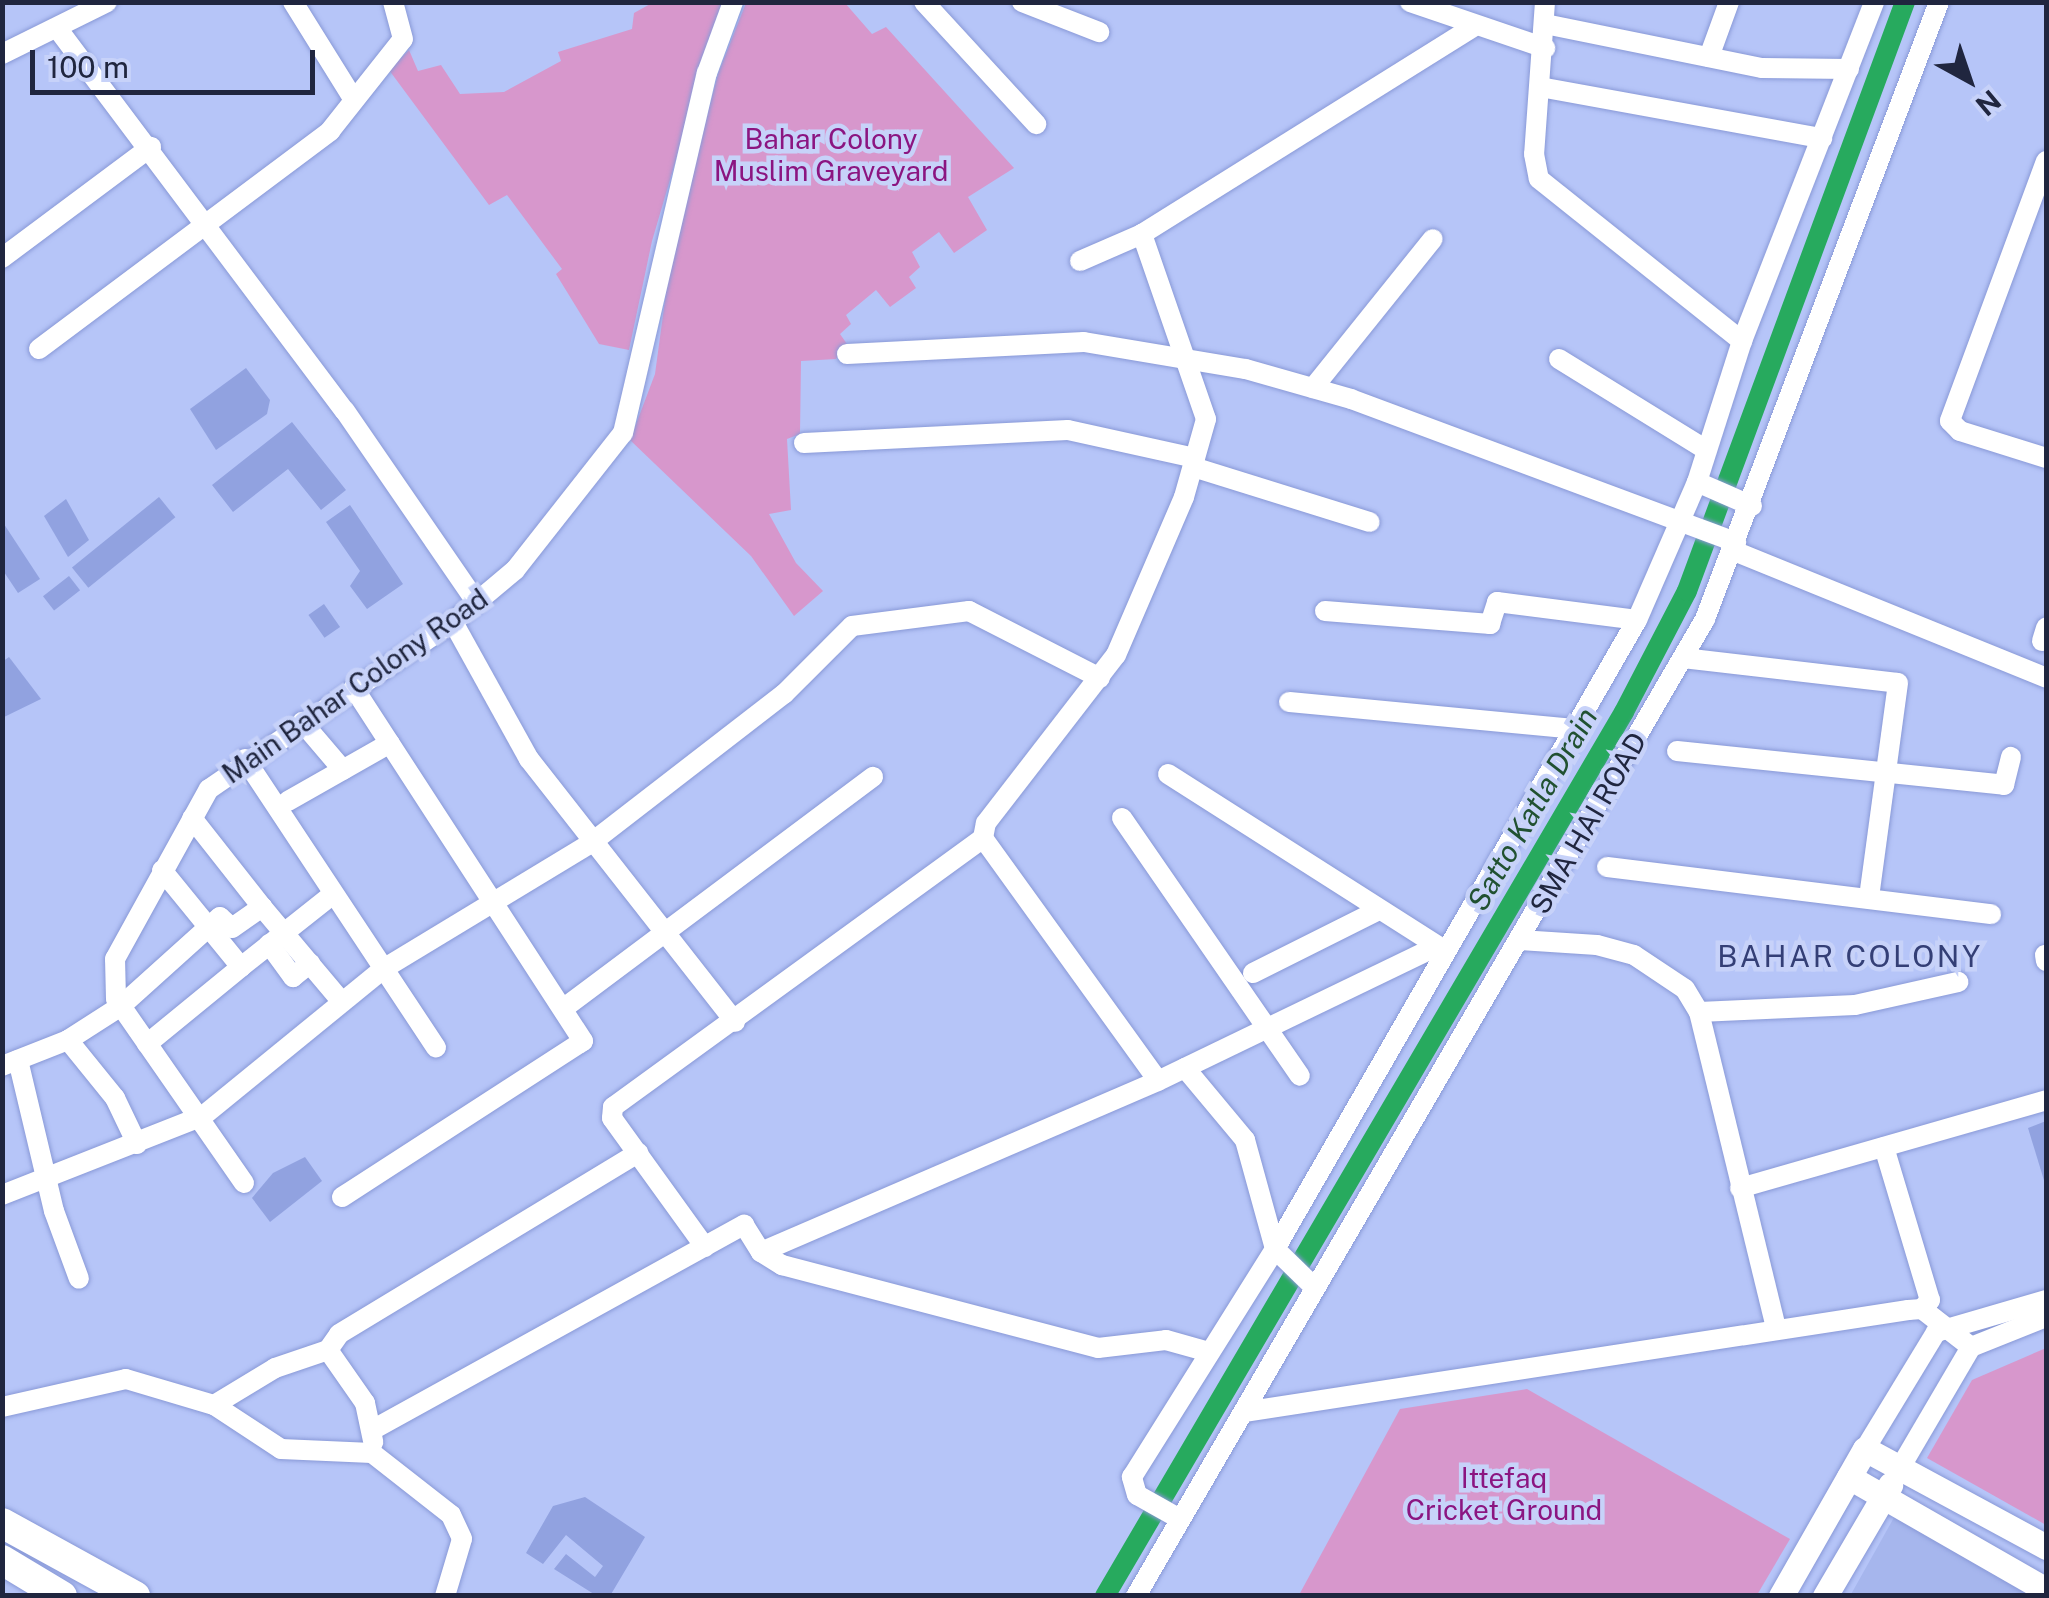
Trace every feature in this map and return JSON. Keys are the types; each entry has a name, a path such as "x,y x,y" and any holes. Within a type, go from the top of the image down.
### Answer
{"main road":[{"path":"2,1501 44,1545"},
{"path":"2,1522 135,1596"},
{"path":"2,1560 62,1596"}],"street":[{"path":"2,54 107,2"},
{"path":"292,2 354,100"},
{"path":"40,348 294,162 354,100 404,39 393,2"},
{"name":"Main Bahar Colony Road","path":"244,1182 202,1116 121,1006 110,976 114,959 210,789 245,759 477,603 566,511 633,409 707,73 733,2"},
{"path":"924,2 1036,124"},
{"path":"1022,2 1100,32"},
{"path":"1410,2 1473,27 1544,48"},
{"path":"1709,56 1728,2"},
{"path":"1176,1517 1137,1495 1132,1477 1209,1352 1280,1254 1440,949 1637,620 1687,526 1705,486 1703,448 1874,2"},
{"name":"SMA HAI ROAD","path":"1136,1596 1176,1517 1244,1412 1310,1282 1520,940 1683,658 1732,544 1938,2"},
{"path":"1742,342 1540,179 1534,154 1545,13 1709,56 1776,69 1849,69"},
{"path":"1080,261 1142,234 1473,27"},
{"path":"58,28 208,223 477,603"},
{"path":"1540,87 1822,138"},
{"path":"2,258 150,148"},
{"path":"2046,161 1950,421 1960,431 2046,458"},
{"path":"705,1246 612,1118 613,1107 983,838 986,823 1116,654 1194,463 1206,419 1191,361 1142,234"},
{"path":"1314,388 1434,239"},
{"path":"846,354 1084,342 1314,388 1687,526 2046,678"},
{"path":"1558,359 1703,448"},
{"path":"804,444 1068,430 1194,463 1370,522"},
{"path":"1705,486 1746,504"},
{"path":"1325,612 1490,624 1497,602 1637,620"},
{"path":"2,1195 202,1116 383,969 498,904 592,842 784,694 852,626 969,611 1100,678"},
{"path":"452,622 528,759 664,938 735,1022"},
{"path":"1683,658 1894,681 1899,688 1869,897"},
{"path":"342,1196 583,1042 498,904 354,688"},
{"path":"1289,702 1572,729"},
{"path":"302,722 343,770"},
{"path":"288,801 390,743"},
{"path":"1677,751 2004,785 2011,757"},
{"path":"245,759 436,1048"},
{"path":"1168,774 1440,949"},
{"path":"564,1008 664,938 873,777"},
{"path":"192,818 262,907 277,938 310,963 342,1002"},
{"path":"1122,818 1300,1076"},
{"path":"983,838 1158,1081"},
{"path":"1607,868 1991,914"},
{"path":"162,870 241,966"},
{"path":"147,1044 334,894"},
{"path":"79,1279 10,1063 68,1040 121,1006 220,917 232,928 262,907"},
{"path":"1253,972 1377,911"},
{"path":"1520,940 1597,945 1634,955 1684,989 1699,1012 1776,1329"},
{"path":"761,1252 1158,1081 1440,949"},
{"path":"1699,1012 1856,1005 1958,982"},
{"path":"68,1040 115,1098 137,1144"},
{"path":"1185,1068 1244,1140 1280,1254 1310,1282"},
{"path":"1740,1188 2046,1100"},
{"path":"1244,1412 1922,1309 1930,1300 1884,1147"},
{"path":"214,1405 275,1368 328,1350 339,1334 638,1154"},
{"path":"374,1430 744,1225 761,1252 782,1264 1098,1348 1166,1340 1209,1352"},
{"path":"1782,1596 1912,1367 1944,1329 2046,1300"},
{"path":"1922,1309 1971,1347"},
{"path":"1825,1596 1971,1347 2046,1317"},
{"path":"328,1350 364,1403 374,1430 372,1453"},
{"path":"2,1407 126,1380 214,1405 281,1449 372,1453 451,1515 462,1539 445,1596"},
{"path":"1865,1449 2046,1547"},
{"path":"1849,1477 2046,1590"}],"shaded area":[{"path":"1896,1514 2033,1596 1850,1596"}],"green space":[{"path":"652,3 722,3 652,241 629,350 599,344 556,274 562,269 507,195 489,205 389,70 409,50 418,71 441,65 460,94 504,92 561,61 558,52 632,29 634,13"},
{"name":"Bahar Colony Muslim Graveyard","path":"746,3 845,3 872,34 886,27 1014,168 968,197 987,230 954,253 939,232 912,252 920,267 909,277 916,288 890,307 876,290 846,315 851,324 840,334 847,344 836,359 801,361 800,434 787,439 791,510 769,514 796,563 823,591 794,616 751,556 630,440 655,374 671,256 718,74"},
{"path":"2046,1348 2046,1525 1927,1458 1972,1380"},
{"name":"Ittefaq Cricket Ground","path":"1527,1389 1790,1539 1757,1595 1299,1595 1400,1409"}],"building":[{"path":"246,368 270,400 267,414 216,450 190,409"},
{"path":"292,422 346,490 321,510 288,469 233,512 212,485"},
{"path":"159,497 175,517 88,588 72,567"},
{"path":"66,499 89,540 68,557 44,516"},
{"path":"350,505 403,584 367,609 350,586 360,571 326,522"},
{"path":"2,521 40,579 18,593 2,569"},
{"path":"69,576 80,590 54,611 43,596"},
{"path":"324,604 340,627 324,638 308,615"},
{"path":"9,657 41,699 2,718 2,662"},
{"path":"2046,1121 2046,1187 2028,1128"},
{"path":"305,1157 322,1181 270,1222 252,1198 273,1173"},
{"path":"585,1497 645,1537 610,1596 597,1596 554,1569 566,1554 595,1577 603,1566 566,1535 543,1564 526,1553 553,1506"}],"waterway":[{"name":"Satto Katla Drain","path":"1105,1596 1624,712 1687,591 1905,2"}],"district":[{"name":"BAHAR COLONY","path":"1850,956"}]}
